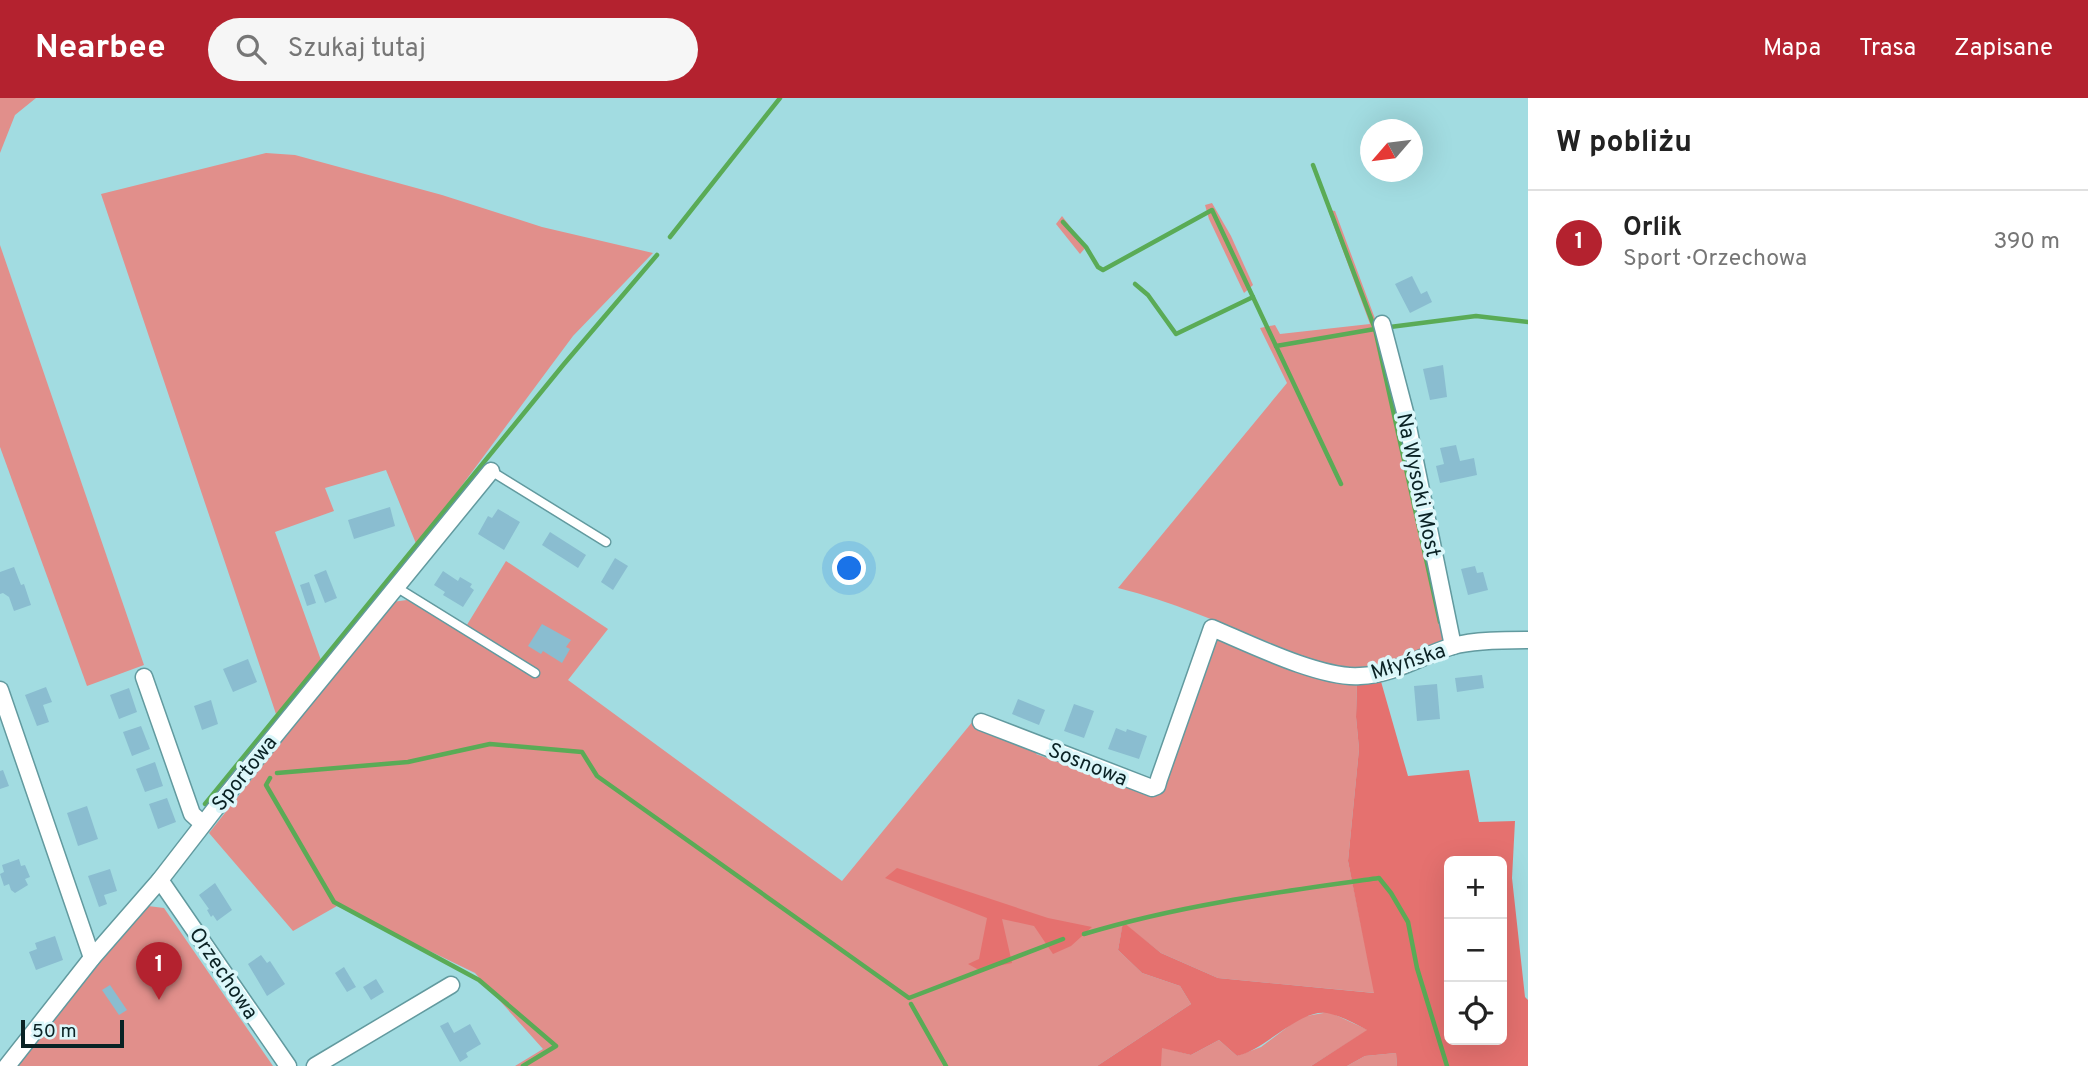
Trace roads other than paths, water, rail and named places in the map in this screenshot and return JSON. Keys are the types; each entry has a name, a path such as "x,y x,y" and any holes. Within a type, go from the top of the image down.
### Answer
{"street":[{"name":"Na Wysoki Most","path":"1382,324 1405,412 1453,646"},
{"name":"Sportowa","path":"7,1066 92,958 160,880 491,471"},
{"name":"Młyńska","path":"1212,628 1312,668 1360,677 1392,669 1453,646 1528,640"},
{"name":"Sosnowa","path":"981,722 1152,788 1157,786 1212,628"},
{"path":"144,677 192,814 203,824"},
{"path":"0,690 92,958"},
{"name":"Orzechowa","path":"160,880 288,1066"},
{"path":"315,1066 451,985"}],"lane":[{"name":"Sportowa","path":"491,471 606,542"},
{"path":"396,587 535,673"}],"waterway":[{"path":"670,237 780,98"},
{"path":"1313,165 1375,329 1440,622"},
{"path":"1063,222 1103,270 1212,210 1341,484"},
{"path":"205,804 564,364 657,255"},
{"path":"1135,284 1148,295 1176,334 1253,297"},
{"path":"1390,327 1476,316 1528,322"},
{"path":"1276,346 1375,329"},
{"path":"277,773 408,762 490,744 582,752 597,776 909,998 1063,939"},
{"path":"270,778 266,785 334,902 479,980 556,1046 523,1066"},
{"path":"1084,934 1193,907 1379,878 1408,922 1417,968 1447,1066"},
{"path":"911,1004 946,1066"}],"place":[{"name":"Orlik","path":"159,1000"}]}
